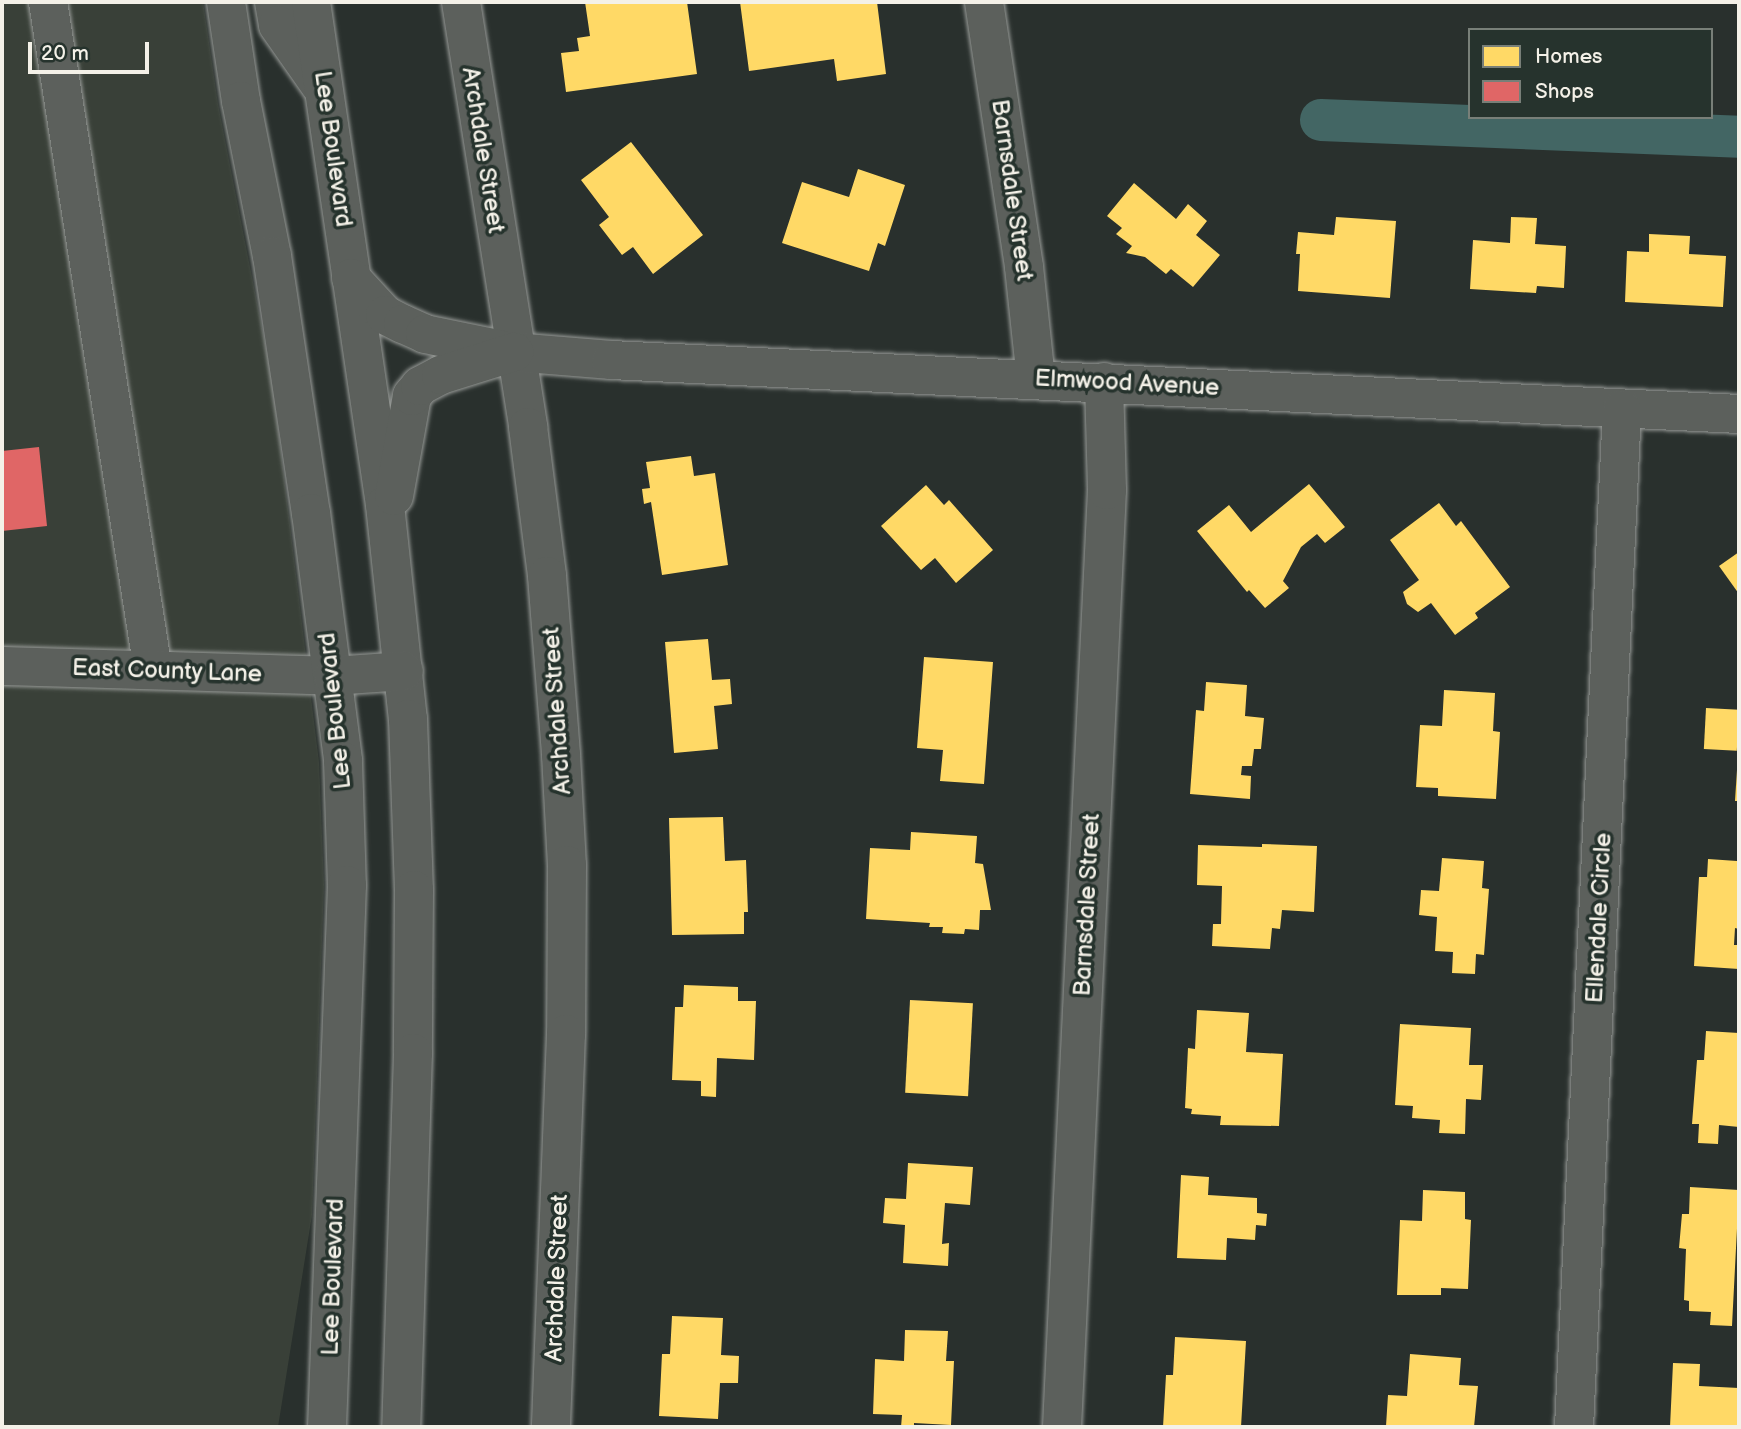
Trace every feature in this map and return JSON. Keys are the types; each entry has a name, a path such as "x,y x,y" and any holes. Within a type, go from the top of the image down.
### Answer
{"street":[{"path":"48,2 153,670"},
{"name":"Lee Boulevard","path":"226,2 241,101 274,270 343,761 347,885 327,1427"},
{"path":"274,2 278,25 325,92"},
{"name":"Lee Boulevard","path":"311,2 388,529 404,671 414,904 412,1114 401,1427"},
{"name":"Archdale Street","path":"461,2 514,352 528,427 547,576 567,865 566,1034 551,1427"},
{"name":"Barnsdale Street","path":"984,2 1024,267 1036,379"},
{"name":"Elmwood Avenue","path":"351,278 385,315 425,334 514,352 611,360 1739,414"},
{"path":"388,529 412,396 420,386 441,375 514,352"},
{"name":"Barnsdale Street","path":"1062,1427 1107,490 1104,382"},
{"name":"Ellendale Circle","path":"1574,1427 1622,409"},
{"name":"East County Lane","path":"2,666 333,676 404,671"}],"shaded area":[{"path":"2,2 203,2 218,104 272,379 319,762 324,885 312,1215 278,1427 2,1427"}],"building: Homes":[{"path":"585,2 687,2 697,74 566,92 561,53 579,51 577,38 590,36"},
{"path":"740,2 877,2 886,74 837,81 834,59 749,71"},
{"path":"631,142 703,235 653,274 633,247 622,255 599,225 609,217 581,180"},
{"path":"858,169 905,185 885,246 878,243 869,271 782,243 802,182 849,197"},
{"path":"1134,183 1176,219 1188,204 1207,221 1196,235 1220,255 1193,287 1171,269 1166,274 1145,257 1126,253 1132,246 1116,234 1122,228 1107,216"},
{"path":"1336,217 1396,221 1390,298 1298,291 1298,232 1334,235"},
{"path":"1511,217 1537,218 1535,244 1566,246 1564,288 1537,286 1536,293 1470,289 1473,240 1510,243"},
{"path":"1649,234 1690,236 1689,254 1726,256 1723,307 1625,302 1627,251 1649,252"},
{"path":"691,456 694,476 715,473 728,565 662,575 651,502 644,504 642,489 650,488 646,462"},
{"path":"1309,484 1345,527 1325,543 1317,534 1301,547 1283,581 1289,588 1265,608 1249,590 1247,592 1197,531 1229,505 1251,532"},
{"path":"926,485 944,505 949,500 993,550 956,583 935,558 921,570 881,526"},
{"path":"1439,503 1456,526 1461,521 1510,587 1475,613 1478,618 1455,635 1431,603 1418,612 1407,604 1403,592 1419,580 1390,540"},
{"path":"1739,552 1739,594 1719,566"},
{"path":"708,639 712,680 730,679 732,704 714,706 718,749 674,753 665,642"},
{"path":"924,657 993,662 984,784 940,781 943,750 917,748"},
{"path":"1206,682 1247,685 1245,716 1264,718 1261,749 1254,749 1252,766 1242,766 1241,775 1251,776 1250,799 1190,794 1196,710 1204,711"},
{"path":"1444,690 1495,693 1493,731 1500,732 1496,799 1438,796 1438,788 1416,787 1420,725 1442,726"},
{"path":"1706,708 1739,710 1737,751 1704,749"},
{"path":"1737,770 1739,801 1735,801"},
{"path":"723,817 725,861 746,860 748,912 744,912 744,934 672,935 669,818"},
{"path":"911,832 977,836 975,863 983,864 991,910 980,910 979,930 965,929 964,934 942,933 943,927 929,927 930,923 866,919 870,848 910,850"},
{"path":"1262,844 1317,846 1314,912 1282,910 1280,929 1272,928 1270,949 1212,946 1213,924 1221,924 1222,886 1197,885 1198,845 1262,847"},
{"path":"1442,858 1484,861 1482,888 1489,889 1484,955 1476,954 1475,974 1452,973 1453,952 1435,951 1437,917 1419,915 1421,890 1439,891"},
{"path":"1708,859 1737,861 1739,929 1735,928 1734,945 1739,945 1739,969 1694,966 1699,877 1707,877"},
{"path":"684,985 738,987 738,1001 756,1001 754,1060 717,1058 716,1097 701,1096 701,1081 672,1080 675,1007 683,1007"},
{"path":"910,1000 973,1003 968,1096 905,1093"},
{"path":"1197,1010 1249,1013 1246,1052 1283,1054 1279,1126 1220,1125 1221,1116 1191,1114 1192,1109 1185,1108 1188,1048 1195,1049"},
{"path":"1400,1024 1471,1028 1469,1065 1483,1065 1481,1100 1466,1099 1465,1134 1439,1133 1440,1120 1412,1118 1413,1106 1395,1105"},
{"path":"1706,1031 1739,1033 1739,1127 1719,1125 1718,1144 1698,1143 1699,1124 1692,1124 1697,1060 1704,1060"},
{"path":"908,1163 973,1167 970,1205 945,1203 942,1244 949,1243 948,1266 903,1263 905,1225 883,1223 885,1198 906,1199"},
{"path":"1181,1175 1209,1177 1208,1195 1257,1198 1257,1213 1267,1214 1266,1226 1256,1225 1255,1240 1227,1238 1226,1260 1177,1258"},
{"path":"1690,1187 1739,1190 1732,1326 1710,1325 1711,1312 1689,1311 1689,1301 1684,1300 1686,1249 1679,1248 1682,1214 1689,1214"},
{"path":"1423,1190 1465,1192 1465,1219 1471,1220 1468,1289 1441,1288 1441,1295 1397,1295 1400,1220 1422,1221"},
{"path":"672,1316 723,1318 721,1355 739,1356 738,1383 720,1383 718,1419 659,1416 662,1354 670,1354"},
{"path":"905,1330 948,1331 946,1361 954,1361 951,1425 914,1423 914,1427 901,1427 902,1415 873,1414 875,1359 904,1361"},
{"path":"1175,1337 1246,1341 1241,1427 1163,1427 1166,1375 1173,1375"},
{"path":"1410,1354 1461,1358 1459,1385 1478,1386 1474,1427 1386,1426 1388,1395 1407,1396"},
{"path":"1673,1363 1700,1364 1699,1386 1739,1388 1739,1427 1670,1427"}],"building: Shops":[{"path":"39,447 47,526 2,531 2,451"}],"waterway":[{"path":"1321,120 1739,137"}]}
